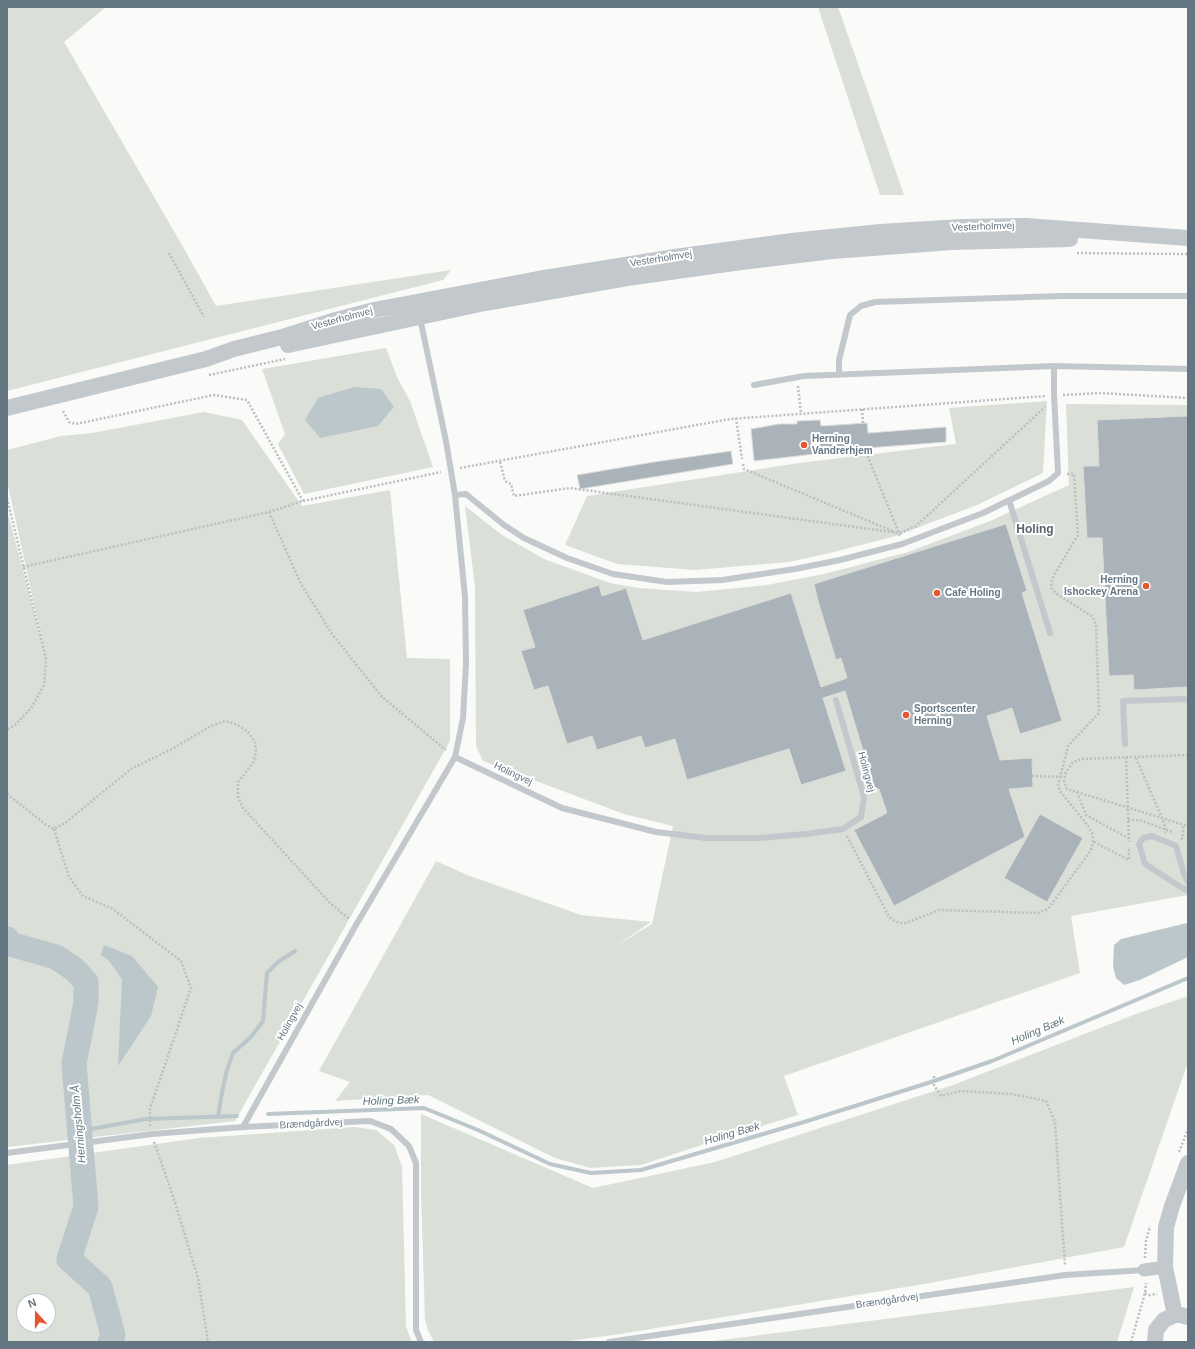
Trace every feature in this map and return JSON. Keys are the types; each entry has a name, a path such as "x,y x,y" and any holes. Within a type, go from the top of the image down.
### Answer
{"street":[{"name":"Vesterholmvej","path":"7,408 206,359 234,349 282,337 332,321 374,310 418,309 538,279 660,259 800,240 880,232 978,227 1026,226 1188,238"},
{"path":"1155,1342 1156,1330 1164,1320 1182,1316 1165,1267 1166,1227 1188,1163"},
{"name":"Brændgårdvej","path":"1144,1270 1165,1267"}],"lane":[{"path":"839,375 839,360 850,315 861,306 875,302 1061,296 1188,296"},
{"path":"418,309 439,405 450,470 465,597 466,663 463,718 454,757"},
{"path":"454,495 466,494 504,525 524,538 567,558 613,574 667,582 722,580 789,570 840,560 902,544 983,513 1049,481 1058,474 1054,366"},
{"path":"754,385 798,377 1054,366 1188,369"},
{"path":"1009,500 1050,633"},
{"name":"Holingvej","path":"243,1127 356,925 454,757 562,808 656,832 706,838 759,838 843,829 860,817 864,797 836,700"},
{"path":"1125,744 1123,702 1188,700"},
{"path":"1188,882 1184,874 1176,846 1152,836 1143,838 1139,844 1145,864 1188,891"},
{"name":"Brændgårdvej","path":"7,1153 152,1134 243,1127 370,1121 392,1129 409,1146 416,1163 416,1330 422,1342"},
{"name":"Brændgårdvej","path":"610,1342 1065,1275 1144,1270"}],"path":[{"path":"169,253 204,317"},
{"path":"1074,253 1188,254"},
{"path":"204,376 288,358"},
{"path":"798,377 801,414"},
{"path":"24,567 269,512 303,501 450,470 736,418 1054,395 1100,393 1188,398"},
{"path":"56,412 63,411 69,422 76,424 214,395 247,400 303,501"},
{"path":"500,462 505,482 511,484 514,496 570,488 899,533 916,526 1049,404 1054,395"},
{"path":"862,409 863,423"},
{"path":"736,418 742,459"},
{"path":"867,448 868,457 899,533 902,544"},
{"path":"743,464 744,469 899,533"},
{"path":"843,829 888,915 899,923 906,923 939,910 1038,913 1048,909 1091,850 1093,835 1088,826 1060,791 1058,784 1068,746 1099,713 1096,625 1093,617 1057,594 1052,589 1051,583 1054,575 1078,535 1074,474 1058,474"},
{"path":"7,498 46,659 44,685 32,707 16,724 7,730"},
{"path":"269,512 300,584 332,634 382,697 454,757"},
{"path":"7,794 44,824 54,828 65,823 131,769 172,750 211,726 225,721 238,725 248,732 255,742 256,753 253,763 238,782 238,797 243,808 329,902 356,925"},
{"path":"1093,842 1129,860 1125,744"},
{"path":"1188,755 1081,759 1073,762 1064,781 1067,789 1188,826"},
{"path":"1136,758 1166,830 1162,840"},
{"path":"1032,776 1065,777"},
{"path":"1077,792 1086,815 1139,844"},
{"path":"1176,846 1183,838 1183,824"},
{"path":"54,828 69,877 83,896 113,909 181,961 191,988 150,1109 150,1122 152,1134 172,1192 198,1278 208,1342"},
{"path":"934,1076 934,1085 941,1096 961,1091 1012,1094 1046,1101 1055,1122 1065,1275"},
{"path":"1131,1342 1145,1293 1147,1280 1144,1270"}],"shaded area":[{"path":"7,7 106,7 64,42 216,306 451,270 443,280 7,391"},
{"path":"818,7 838,7 904,195 880,195"},
{"path":"386,348 397,377 410,401 433,467 304,494 278,444 285,434 262,369"},
{"path":"354,387 381,389 394,407 378,426 320,438 305,420 318,398"},
{"path":"1047,401 1043,473 977,505 896,536 789,562 695,570 617,564 565,545 587,496 799,463 956,444 949,408"},
{"path":"1066,404 1188,405 1188,895 1071,916 1080,973 784,1076 798,1115 641,1165 590,1168 555,1158 428,1095 335,1101 350,1082 319,1071 436,861 467,875 581,915 651,922 616,946 652,924 673,826 624,814 483,761 476,746 475,587 465,506 502,535 544,559 610,583 639,588 697,592 767,585 824,574 908,552 990,521 1069,485"},
{"path":"204,412 242,420 302,506 390,490 407,658 450,659 450,741 235,1121 7,1147 7,510 43,645 7,481 7,450 61,436 92,433"},
{"path":"1187,923 1188,957 1140,980 1124,985 1116,978 1113,966 1114,945 1121,939"},
{"path":"104,945 132,956 158,987 151,1016 118,1066 122,979 109,961 101,955"},
{"path":"1188,996 1188,1062 1124,1247 924,1284 620,1334 561,1342 434,1342 428,1330 425,1319 421,1189 421,1114 593,1188 715,1162 953,1085 1136,1014"},
{"path":"355,1127 376,1130 394,1145 402,1166 406,1327 412,1342 7,1342 7,1165 199,1138"},
{"path":"1134,1287 1117,1342 706,1342"}],"building":[{"name":"Herning Ishockey Arena","path":"1188,416 1188,687 1134,690 1133,675 1109,676 1102,538 1087,538 1083,466 1099,466 1097,420"},
{"path":"820,420 821,426 867,423 868,433 946,427 946,442 867,448 754,461 751,429 779,424 797,424 797,421"},
{"path":"731,451 733,464 580,489 577,475 654,462"},
{"name":"Sportscenter Herning","path":"1006,524 1027,591 1022,593 1062,721 1020,734 1012,708 987,716 1000,760 1032,758 1033,787 1009,789 1025,837 894,906 854,830 887,813 879,789 875,790 845,691 823,698 846,771 801,785 789,749 687,780 675,739 645,748 641,736 597,750 592,736 567,744 548,686 534,690 521,651 535,647 523,610 599,585 602,596 626,588 643,640 791,593 821,687 847,678 841,658 836,660 814,584"},
{"path":"1040,814 1083,838 1047,902 1004,878"}],"waterway":[{"name":"Herningsholm Å","path":"7,939 10,944 56,957 74,969 86,982 86,1002 74,1064 86,1207 69,1259 100,1287 113,1335 110,1342"},
{"path":"218,1117 227,1070 233,1053 251,1037 263,1021 267,973 278,962 295,951"},
{"name":"Holing Bæk","path":"268,1114 424,1108 478,1130 550,1164 591,1173 641,1170 804,1122 992,1061 1188,978"},
{"name":"Holing Bæk","path":"80,1131 146,1119 237,1116"}],"place":[{"name":"Herning Vandrerhjem","path":"804,445"},
{"name":"Herning Ishockey Arena","path":"1146,586"},
{"name":"Cafe Holing","path":"937,593"},
{"name":"Sportscenter Herning","path":"906,715"}],"district":[{"name":"Holing","path":"1035,530"}]}
